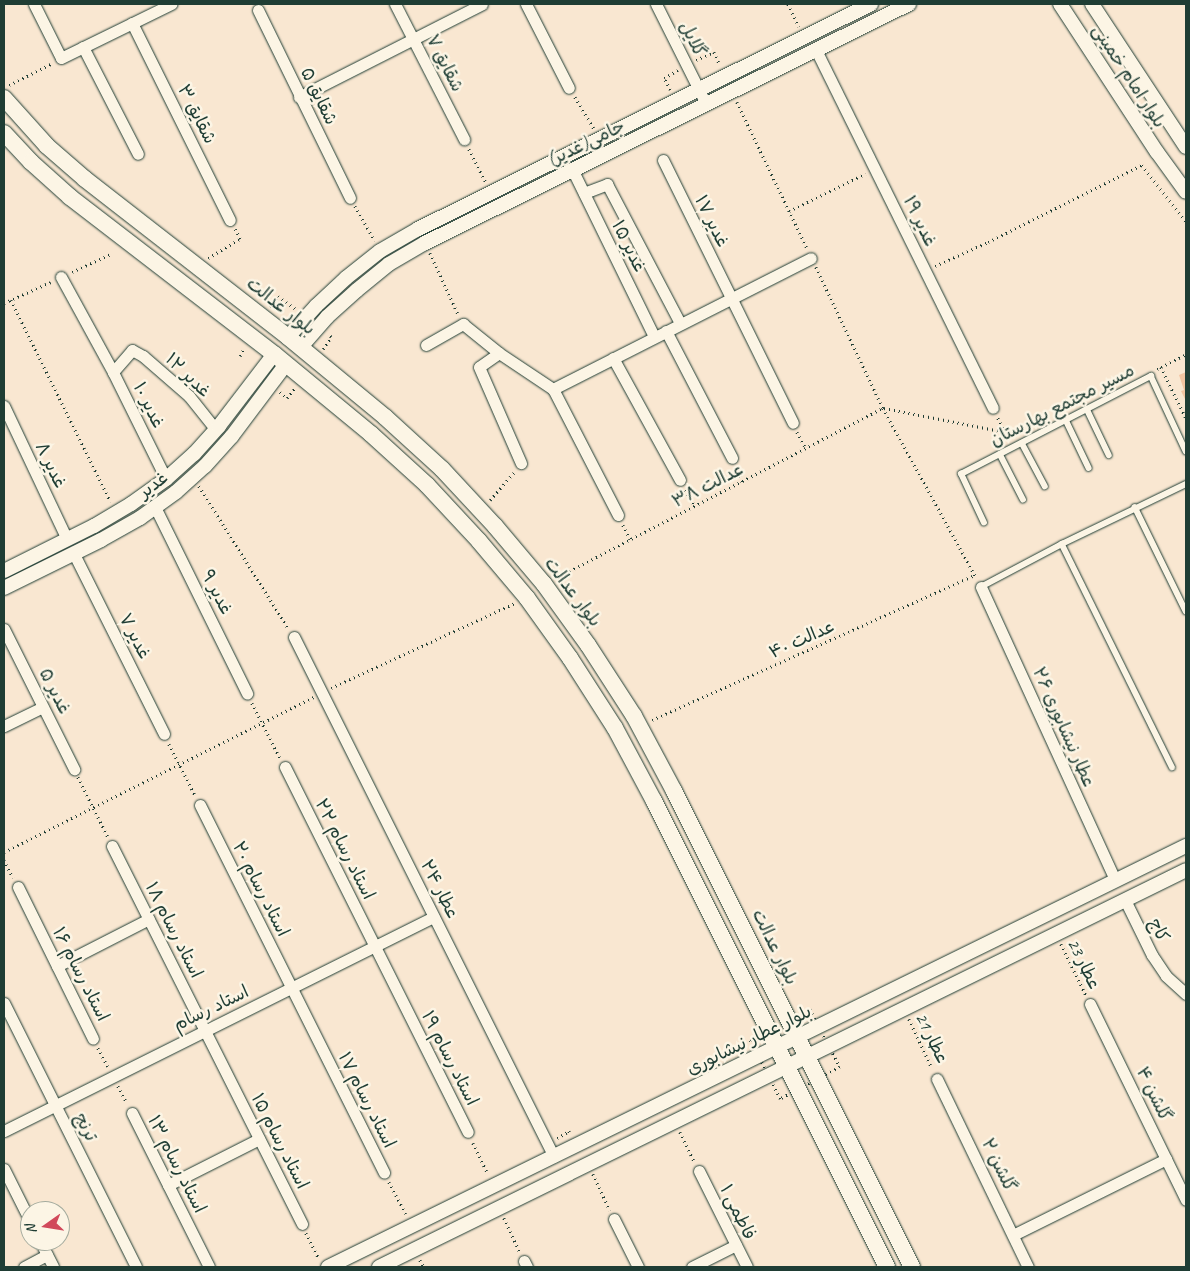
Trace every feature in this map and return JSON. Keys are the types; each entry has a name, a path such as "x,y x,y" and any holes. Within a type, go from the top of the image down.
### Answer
{"main road":[{"name":"بلوار عدالت","path":"4,98 47,146 85,179 294,342 385,417 442,470 481,510 544,584 588,645 639,726 674,791 912,1267"},
{"path":"4,133 31,162 70,197 280,359 371,434 426,486 479,541 527,598 570,658 615,728 654,801 887,1267"},
{"path":"280,359 294,342"}],"street":[{"path":"34,4 61,58 164,5"},
{"name":"شقایق ۷","path":"395,4 464,139"},
{"path":"299,97 482,4"},
{"path":"526,4 570,88"},
{"name":"گلایل","path":"656,4 706,104"},
{"name":"جامی(غدیر)","path":"294,342 316,306 380,251 418,229 871,4"},
{"name":"جامی(غدیر)","path":"294,342 328,317 389,264 425,243 909,4"},
{"name":"بلوار امام خمینی","path":"1060,4 1152,145 1186,192"},
{"name":"بلوار امام خمینی","path":"1092,4 1186,146"},
{"name":"شقایق ۵","path":"258,10 350,198"},
{"name":"شقایق ۳","path":"132,23 230,220"},
{"path":"83,47 138,154"},
{"name":"غدیر ۱۹","path":"816,50 993,408"},
{"name":"غدیر ۱۷","path":"663,160 793,423"},
{"name":"غدیر ۱۵","path":"573,171 654,336"},
{"path":"584,193 608,184 680,323"},
{"path":"553,389 654,336 812,258"},
{"path":"61,277 113,372"},
{"path":"426,345 463,324 499,352 553,389 618,516"},
{"path":"666,331 732,458"},
{"name":"غدیر ۱۰","path":"132,350 113,372 166,480"},
{"name":"غدیر ۱۲","path":"132,350 143,356 189,396 216,430"},
{"path":"499,352 479,367 521,463"},
{"path":"613,358 680,480"},
{"name":"غدیر","path":"4,570 116,513 166,480 194,454 280,359"},
{"name":"غدیر","path":"4,588 74,554 140,518 193,477 232,436 280,359"},
{"name":"غدیر ۸","path":"4,406 67,539"},
{"name":"غدیر ۹","path":"154,507 247,692"},
{"name":"غدیر ۷","path":"74,554 164,734"},
{"name":"عطار نیشابوری ۲۶","path":"982,587 1115,880"},
{"name":"غدیر ۵","path":"4,628 74,769"},
{"name":"عطار ۲۴","path":"294,637 554,1157"},
{"path":"4,726 43,707"},
{"name":"استاد رسام ۲۲","path":"285,767 374,946"},
{"name":"استاد رسام ۲۰","path":"200,805 291,988"},
{"name":"استاد رسام ۱۸","path":"112,846 205,1031"},
{"name":"بلوار عطار نیشابوری","path":"328,1267 1186,846"},
{"path":"379,1267 1186,870"},
{"path":"1115,880 1124,900"},
{"name":"استاد رسام ۱۶","path":"18,887 93,1039"},
{"name":"کاج","path":"1124,900 1152,955 1166,976 1186,994"},
{"name":"استاد رسام","path":"4,1131 434,917"},
{"path":"57,966 150,919"},
{"name":"استاد رسام ۱۹","path":"374,946 468,1132"},
{"name":"استاد رسام ۱۷","path":"291,988 384,1172"},
{"name":"ترنج","path":"4,1003 136,1267"},
{"name":"گلشن ۴","path":"1090,1004 1186,1200"},
{"name":"استاد رسام ۱۵","path":"205,1031 302,1224"},
{"name":"گلشن ۲","path":"937,1079 1028,1267"},
{"name":"استاد رسام ۱۳","path":"132,1113 209,1267"},
{"path":"168,1185 259,1139"},
{"path":"1013,1235 1166,1159"},
{"path":"4,1169 20,1201"},
{"name":"فاطمی ۱","path":"699,1171 747,1267"},
{"path":"614,1219 638,1267"},
{"path":"692,1267 736,1245"},
{"path":"45,1251 53,1267"},
{"path":"24,1267 48,1256"}],"lane":[{"name":"مسیر مجتمع بهارستان","path":"984,523 961,474 1151,376 1186,451"},
{"path":"1088,409 1109,456"},
{"path":"1066,420 1089,468"},
{"path":"1022,443 1045,486"},
{"path":"1000,454 1023,499"},
{"path":"982,587 1062,544 1186,484"},
{"path":"1135,508 1186,611"},
{"path":"1062,544 1172,767"}],"path":[{"path":"788,4 804,37"},
{"path":"675,102 664,78 687,64 714,52 726,76"},
{"path":"4,88 61,58"},
{"path":"570,88 600,139"},
{"path":"732,91 883,408 982,587"},
{"path":"464,139 491,193"},
{"path":"926,270 988,242 1142,164 1186,222"},
{"path":"789,211 875,169"},
{"path":"350,198 380,251"},
{"path":"196,265 240,239 230,220"},
{"path":"425,243 463,324"},
{"path":"11,300 116,513"},
{"path":"1155,370 1186,354"},
{"path":"1161,367 1186,418"},
{"path":"883,408 1015,434 1031,427"},
{"name":"عدالت ۳۸","path":"544,584 883,408"},
{"path":"993,408 1004,432"},
{"path":"793,423 806,448"},
{"path":"481,510 521,463"},
{"path":"193,477 294,637"},
{"path":"680,480 695,506"},
{"path":"618,516 630,539"},
{"name":"عدالت ۴۰","path":"639,726 974,575"},
{"path":"4,852 322,692 527,598"},
{"path":"247,692 285,767"},
{"path":"164,734 200,805"},
{"path":"74,769 112,846"},
{"path":"4,860 18,887"},
{"name":"عطار 23","path":"1056,934 1090,1004"},
{"name":"عطار 21","path":"904,1009 937,1079"},
{"name":"استاد رسام ۱۶","path":"93,1039 113,1077"},
{"name":"استاد رسام ۱۳","path":"113,1077 132,1113"},
{"path":"675,1121 699,1171"},
{"name":"استاد رسام ۱۹","path":"468,1132 494,1186"},
{"name":"استاد رسام ۱۷","path":"384,1172 412,1226"},
{"path":"500,1208 526,1264"},
{"path":"302,1224 323,1267"}],"building":[{"path":"1186,372 1186,401 1181,391 1184,390 1179,375"}]}
